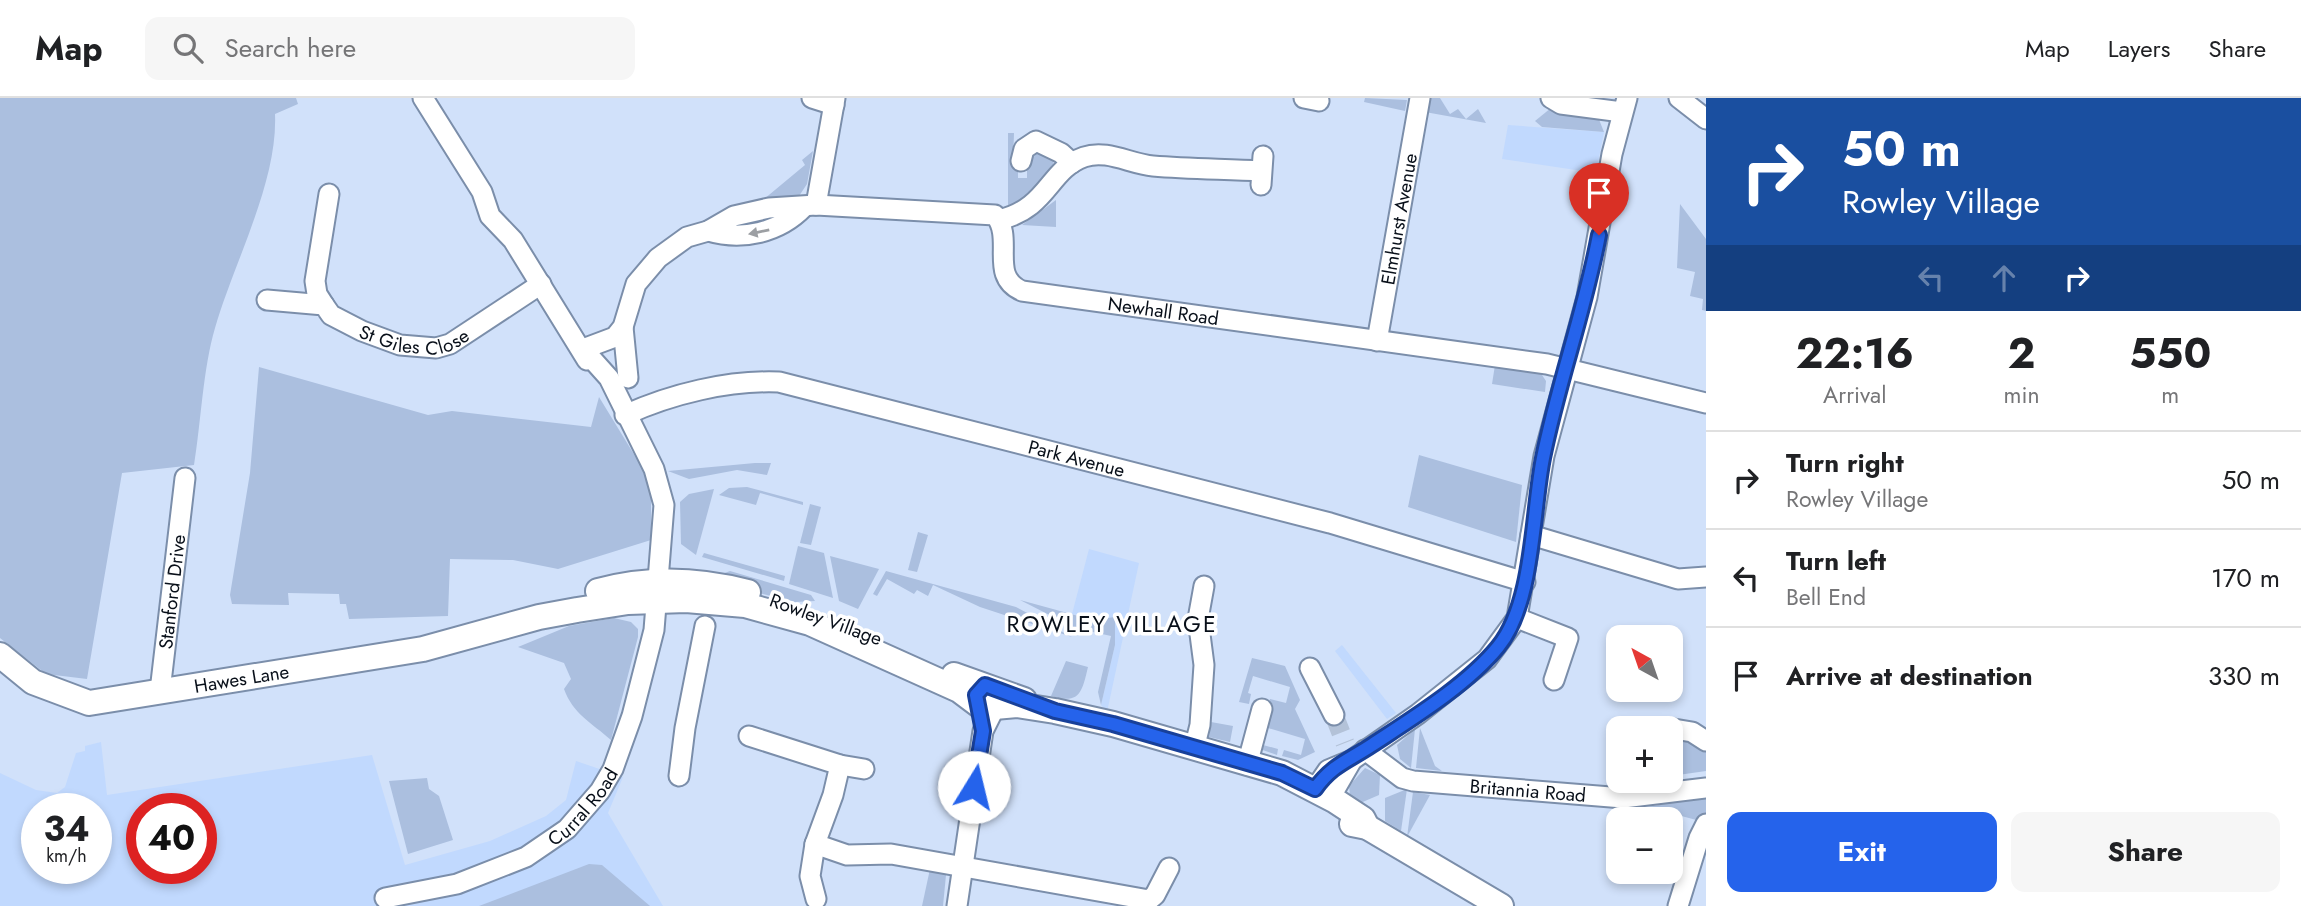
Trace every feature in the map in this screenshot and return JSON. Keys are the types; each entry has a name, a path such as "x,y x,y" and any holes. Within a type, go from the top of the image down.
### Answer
{"main road":[{"name":"Rowley Village","path":"659,590 704,583 774,599 835,620 969,682 986,697 1113,724 1282,773 1326,803 1501,906"},
{"name":"Hawes Lane","path":"0,655 33,682 89,702 423,649 496,629 576,597 659,590"}],"street":[{"name":"Curral Road","path":"385,898 457,884 509,865 543,846 580,815 600,791 617,757 632,716 654,630 659,590 662,490 610,378 583,349 513,240 501,208 482,192 423,98"},
{"path":"810,206 834,101 811,98"},
{"name":"Elmhurst Avenue","path":"1377,341 1420,98"},
{"path":"1326,803 1328,770 1431,705 1487,659 1517,618 1544,456 1587,297 1624,105 1571,106 1551,98"},
{"path":"1679,98 1706,119"},
{"path":"1021,161 1024,149 1035,141 1054,148 1072,163"},
{"path":"583,349 615,337 623,327 636,284 646,270 672,246 687,237 708,231 727,236 761,232 778,227 810,206 995,215 999,220 1027,210 1072,163 1098,154 1152,166 1262,171"},
{"path":"324,305 317,294 315,281 329,194"},
{"name":"Newhall Road","path":"999,220 1003,269 1007,281 1022,291 1567,368 1706,403"},
{"name":"St Giles Close","path":"324,305 331,315 362,331 400,345 436,348 450,344 541,284"},
{"path":"267,300 324,305"},
{"path":"623,327 628,378"},
{"name":"Park Avenue","path":"625,415 647,405 736,383 779,382 1330,523 1525,582"},
{"name":"Stanford Drive","path":"160,691 178,488"},
{"path":"1531,535 1678,579 1706,577"},
{"path":"1194,749 1199,725 1204,665 1198,619 1203,586"},
{"path":"1517,618 1568,638 1554,680"},
{"path":"679,776 685,728 705,626"},
{"path":"1310,668 1334,715"},
{"path":"957,906 986,697"},
{"path":"1247,765 1262,709"},
{"path":"1683,730 1692,732 1706,741"},
{"path":"749,736 840,765 864,769"},
{"name":"Britannia Road","path":"1360,749 1394,772 1413,781 1606,788"},
{"path":"816,899 810,876 815,844 833,795 840,765"},
{"name":"Britannia Road","path":"1683,788 1706,788"},
{"path":"1678,906 1699,838 1706,824"},
{"path":"815,844 847,855 891,854 1149,900 1155,895 1169,868"}],"shaded area":[{"path":"0,98 296,98 298,104 275,114 270,167 211,344 194,465 122,473 87,679 46,674 0,638"},
{"path":"1365,98 1407,100 1405,111 1364,102"},
{"path":"1429,98 1440,98 1450,114 1458,109 1466,119 1478,109 1486,123 1425,112"},
{"path":"1551,108 1598,117 1604,132 1542,127 1535,121"},
{"path":"1508,125 1604,132 1596,173 1502,159"},
{"path":"1008,133 1014,133 1013,163 1018,164 1018,178 1027,178 1027,164 1038,152 1054,157 1045,181 1031,195 1008,205"},
{"path":"813,151 807,184 799,196 758,204 805,165 802,160"},
{"path":"1056,200 1056,227 1022,225"},
{"path":"1680,204 1706,239 1706,311 1702,310 1703,299 1690,296 1695,272 1677,268"},
{"path":"1495,365 1540,372 1546,381 1545,392 1492,384"},
{"path":"259,367 428,415 452,411 591,427 599,397 646,474 651,494 651,540 558,569 513,560 450,559 448,616 349,619 346,604 340,604 339,594 288,593 289,605 232,604 230,595 250,473"},
{"path":"1419,455 1522,485 1516,542 1408,507"},
{"path":"771,463 767,475 737,470 689,479 668,471"},
{"path":"747,487 803,502 803,505 760,493 756,505 719,495 729,488"},
{"path":"714,489 696,555 681,544 680,502 689,494"},
{"path":"810,504 821,507 811,545 800,543"},
{"path":"918,532 928,535 917,572 908,570"},
{"path":"798,546 824,553 833,598 789,584"},
{"path":"1089,549 1139,563 1107,712 1101,705 1115,645 1115,618 1093,620 1072,614"},
{"path":"704,553 785,576 784,581 702,557"},
{"path":"830,556 879,569 858,609 839,601"},
{"path":"730,571 811,595 815,601 795,602 706,580"},
{"path":"886,571 1016,607 1072,637 980,607 933,585 928,596 917,590 914,594 887,579 877,596 873,594"},
{"path":"1020,600 1093,620 1115,617 1115,645 1101,705 1098,692 1111,636 1075,628"},
{"path":"614,618 631,622 638,629 638,637 611,740 572,705 564,689 571,679 564,663 518,647 569,626"},
{"path":"1342,645 1396,713 1387,719 1335,651"},
{"path":"1252,658 1285,666 1300,700 1295,709 1315,752 1298,760 1282,756 1284,750 1301,755 1305,739 1268,728 1263,745 1278,749 1277,755 1257,748 1270,699 1286,703 1290,687 1253,676 1248,693 1251,694 1249,704 1239,702"},
{"path":"1066,661 1088,667 1081,690 1068,699 1051,696"},
{"path":"1211,722 1233,726 1230,742 1209,737"},
{"path":"1420,728 1435,766 1442,771 1416,768"},
{"path":"1415,729 1411,768 1400,759 1397,745"},
{"path":"1683,737 1706,748 1706,771 1683,774"},
{"path":"101,742 107,793 57,793 65,787 76,753 85,751 85,746"},
{"path":"372,755 405,865 490,841 546,816 566,800 576,761 623,777 608,813 663,906 0,906 0,773 36,790 57,793 21,793 21,884 112,884 112,794"},
{"path":"1365,768 1380,775 1379,795 1358,804 1350,796 1349,786"},
{"path":"427,778 429,789 439,796 453,840 408,854 389,781"},
{"path":"1407,789 1401,831 1385,821 1385,798"},
{"path":"1413,792 1430,795 1407,837"},
{"path":"1706,796 1706,818 1700,821 1683,816 1683,807 1648,807"},
{"path":"589,864 602,865 650,906 479,906"},
{"path":"930,869 946,875 943,906 922,906"}],"tunnel":[{"path":"1334,715 1345,743"}],"district":[{"name":"ROWLEY VILLAGE","path":"1112,624"}],"route":[{"path":"974,787 983,731 976,695 985,685 1055,711 1113,724 1282,773 1315,789 1328,770 1339,763 1352,760 1431,705 1487,659 1499,647 1517,618 1544,456 1587,297 1599,235"}]}
